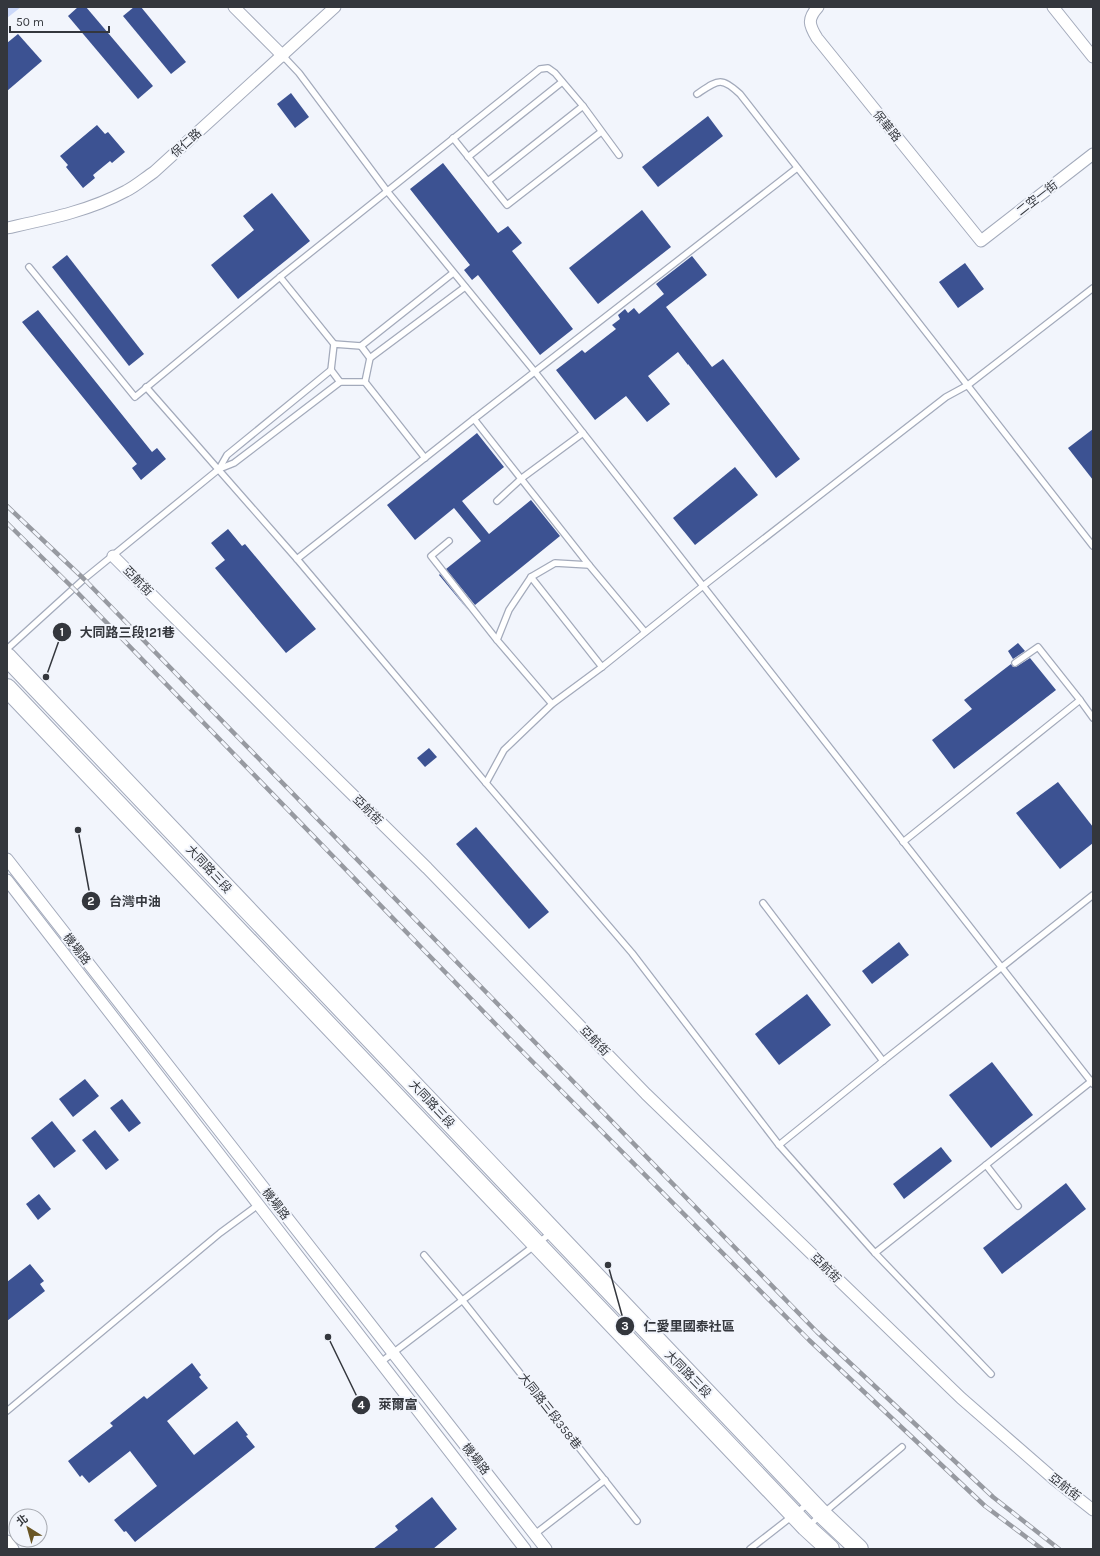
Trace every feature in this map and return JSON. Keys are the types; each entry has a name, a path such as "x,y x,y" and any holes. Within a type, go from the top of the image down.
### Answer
{"main road":[{"name":"大同路三段","path":"7,657 816,1508 859,1549"},
{"name":"大同路三段","path":"7,688 800,1521 830,1549"}],"street":[{"path":"234,7 282,56"},
{"name":"保仁路","path":"7,228 70,214 99,203 127,190 154,172 335,7"},
{"name":"保華路","path":"818,7 810,18 810,27 817,38 980,241"},
{"path":"1053,7 1093,57"},
{"name":"二空一街","path":"980,241 1093,154"},
{"name":"亞航街","path":"113,556 427,868 646,1094 961,1398 1055,1480 1093,1510"},
{"name":"機場路","path":"7,859 546,1549"},
{"name":"機場路","path":"7,880 525,1549"},
{"path":"7,1541 14,1549"}],"lane":[{"path":"282,56 299,73 453,273 535,372 1092,1082 874,1253"},
{"path":"29,267 135,397 280,276 540,69 548,68 562,82 583,106 618,155"},
{"path":"468,157 562,82"},
{"path":"697,94 716,82 728,83 740,94 1093,546"},
{"path":"488,181 583,106"},
{"path":"453,138 507,205 601,132"},
{"path":"297,559 474,419 797,168"},
{"path":"334,344 361,346 453,273"},
{"path":"280,276 334,344 331,370 340,382"},
{"path":"365,382 370,358 465,287"},
{"path":"486,784 504,750 552,704 602,667 703,586 946,397 968,385 1093,288"},
{"path":"361,346 370,358"},
{"path":"7,649 84,579 219,468 227,455 331,370"},
{"path":"219,468 234,463 340,382 365,382"},
{"path":"365,382 425,458"},
{"path":"146,387 219,468 486,784 632,953 779,1145 874,1253 991,1374"},
{"path":"474,419 645,632"},
{"path":"497,501 522,478 583,433"},
{"path":"450,541 431,556 497,640 552,704"},
{"path":"497,640 509,610 531,578 555,563 589,564"},
{"path":"531,578 602,667"},
{"path":"1015,663 1038,647 1093,718"},
{"path":"903,842 1080,700"},
{"path":"779,1145 1093,896"},
{"path":"763,903 883,1061"},
{"path":"986,1165 1018,1206"},
{"path":"7,1411 220,1233 258,1205"},
{"path":"381,1362 553,1232"},
{"name":"大同路三段358巷","path":"424,1255 463,1301 637,1520"},
{"path":"750,1549 800,1521 902,1447"},
{"path":"535,1534 605,1480"},
{"path":"800,1521 816,1508"}],"shaded area":[{"path":"7,7 21,7 7,18"}],"building":[{"path":"78,7 86,7 153,86 138,99 68,16"},
{"path":"134,7 141,7 186,62 171,74 123,16"},
{"path":"18,34 42,61 7,91 7,43"},
{"path":"291,93 309,117 295,128 277,104"},
{"path":"708,116 723,136 658,187 642,167"},
{"path":"97,125 105,134 108,132 125,152 112,163 110,161 93,175 95,178 83,188 66,167 68,165 60,156"},
{"path":"443,163 498,233 508,226 522,243 512,251 573,329 540,355 478,275 472,280 464,270 470,265 410,189"},
{"path":"272,193 310,241 238,299 211,265 254,230 243,216"},
{"path":"642,210 671,247 598,304 569,268"},
{"path":"67,255 144,354 129,366 52,267"},
{"path":"692,256 707,275 666,307 712,367 723,359 800,459 776,478 678,352 648,376 670,404 647,422 626,396 595,420 556,370 582,350 585,353 616,329 612,325 620,319 618,315 625,309 628,313 634,308 639,314 664,294 656,284"},
{"path":"965,263 984,289 958,308 939,282"},
{"path":"38,310 152,452 157,448 166,459 141,480 132,468 137,464 22,322"},
{"path":"1093,429 1093,480 1068,448"},
{"path":"477,433 504,467 462,501 489,534 531,500 560,536 475,605 446,569 481,541 454,508 415,540 387,505"},
{"path":"735,467 758,495 695,545 673,518"},
{"path":"228,529 242,546 245,544 316,629 286,653 215,568 225,560 211,543"},
{"path":"440,574 468,610 439,575"},
{"path":"1018,643 1025,651 1013,659 1008,651"},
{"path":"1030,658 1056,690 954,769 932,740 972,709 964,700 1011,664 1013,667 1016,667"},
{"path":"429,748 437,757 425,767 417,758"},
{"path":"1058,782 1093,827 1093,843 1060,869 1016,813"},
{"path":"476,827 549,912 529,929 456,844"},
{"path":"899,942 909,955 872,984 862,971"},
{"path":"807,994 831,1025 779,1065 755,1034"},
{"path":"992,1062 1033,1115 991,1148 949,1095"},
{"path":"85,1079 99,1096 73,1117 59,1099"},
{"path":"122,1099 141,1123 129,1132 110,1108"},
{"path":"52,1121 76,1151 54,1168 31,1138"},
{"path":"95,1130 119,1160 106,1170 82,1140"},
{"path":"941,1147 952,1161 904,1199 893,1184"},
{"path":"1066,1183 1086,1209 1002,1274 983,1248"},
{"path":"39,1194 51,1209 38,1220 26,1204"},
{"path":"30,1264 44,1281 40,1284 45,1291 7,1321 7,1282"},
{"path":"192,1363 201,1375 199,1377 208,1388 167,1421 194,1455 237,1421 255,1447 135,1542 114,1520 157,1486 130,1451 89,1483 82,1475 80,1477 68,1461 113,1426 110,1423 144,1396 147,1399"},
{"path":"432,1497 457,1529 433,1549 373,1549 398,1530 395,1526"}],"railway":[{"path":"7,506 84,579 817,1332 993,1497 1059,1549"},
{"path":"7,523 74,589 508,1037 809,1340 985,1506 1042,1549"}],"place":[{"name":"大同路三段121巷","path":"46,677"},
{"name":"台灣中油","path":"78,830"},
{"name":"仁愛里國泰社區","path":"608,1265"},
{"name":"萊爾富","path":"328,1337"}]}
